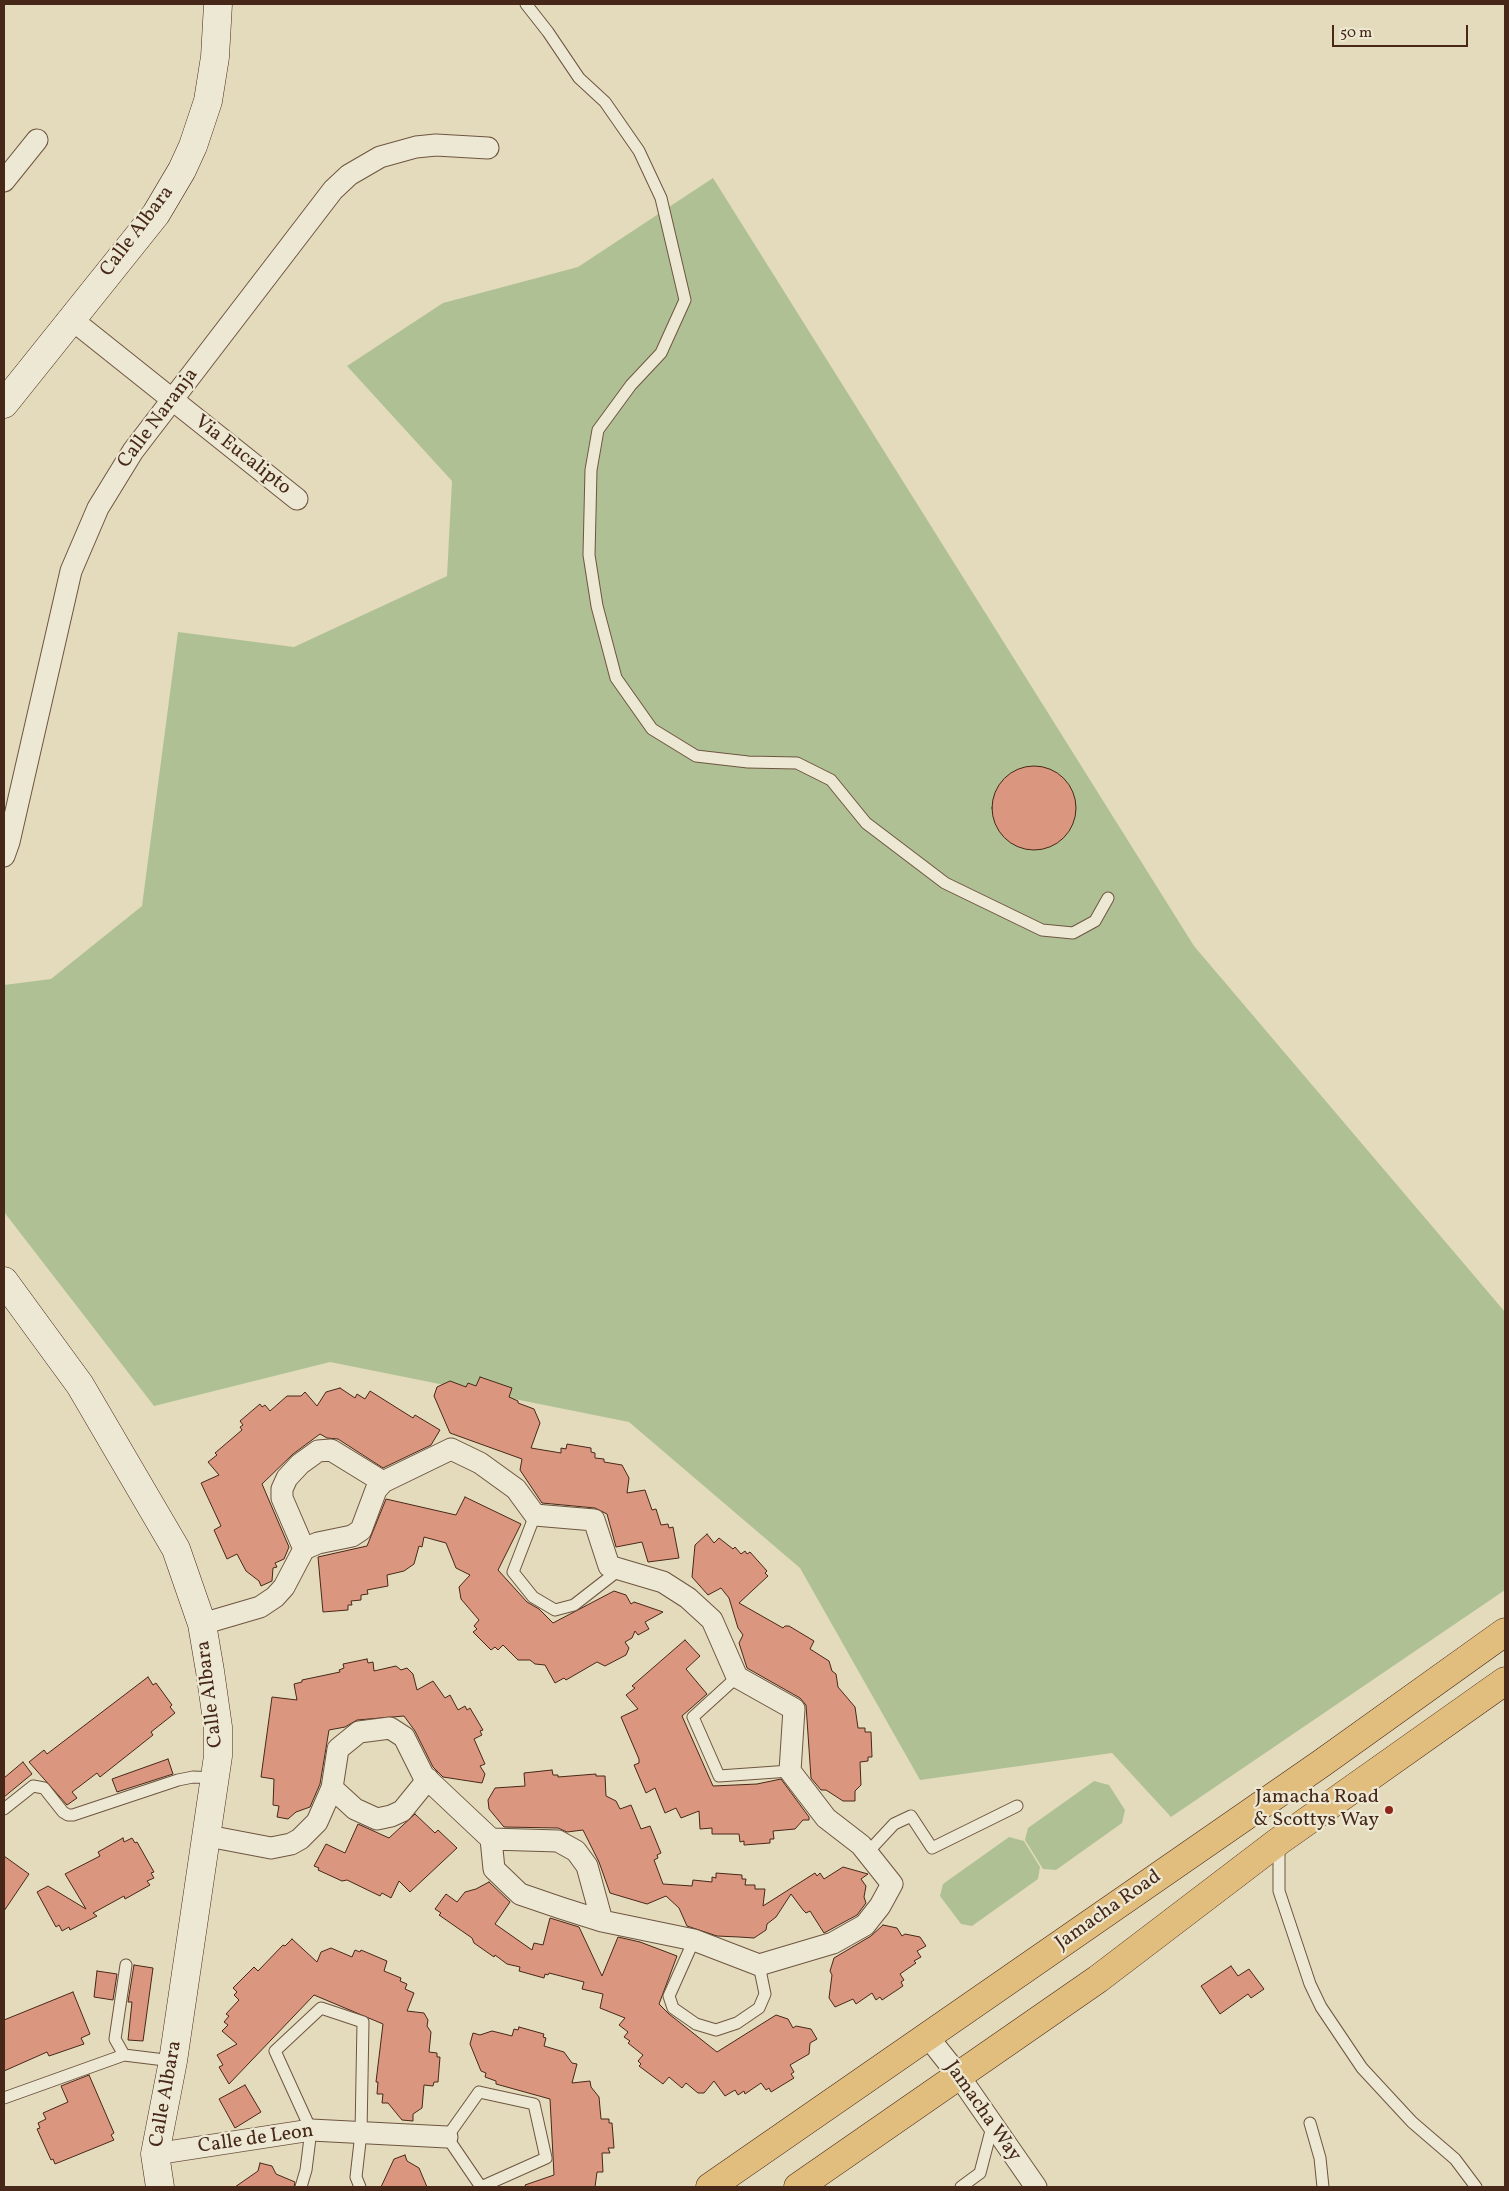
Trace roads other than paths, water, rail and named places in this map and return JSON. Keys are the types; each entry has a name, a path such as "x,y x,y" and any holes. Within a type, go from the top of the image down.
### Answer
{"main road":[{"name":"Jamacha Road","path":"710,2187 1221,1833 1505,1632"},
{"path":"798,2187 1098,1979 1279,1841 1505,1681"},
{"path":"1221,1833 1279,1841"}],"street":[{"name":"Calle Albara","path":"4,404 70,318 156,214 182,170 193,146 208,101 215,57 218,4"},
{"path":"4,181 37,140"},
{"name":"Calle Naranja","path":"7,849 71,571 98,508 115,478 172,400 333,190 349,175 380,157 416,147 436,145 488,148"},
{"name":"Via Eucalipto","path":"70,318 298,499"},
{"name":"Calle Albara","path":"4,1281 80,1385 113,1440 176,1550 202,1624 218,1727 218,1756 208,1836 173,2061 155,2154 160,2187"},
{"path":"304,1549 282,1498 282,1489 300,1464 318,1451 332,1450 383,1482"},
{"path":"202,1624 260,1607 275,1597 284,1587 304,1549 318,1542 352,1536 360,1530 376,1490 383,1482 452,1450 480,1463 516,1489 535,1515 594,1520 609,1566 663,1582 688,1598 712,1620 737,1677 794,1709 790,1771 826,1818 864,1849 892,1884 880,1906 865,1925 833,1943 759,1965 694,1940 602,1921 520,1894 494,1869 491,1839 423,1775 404,1737 390,1728 368,1730 352,1736 338,1749 332,1788 317,1822 310,1832 291,1844 271,1848 208,1836"},
{"path":"332,1788 355,1809 377,1819 402,1811 428,1779"},
{"path":"491,1839 558,1841 576,1852 587,1866 602,1921"},
{"name":"Jamacha Way","path":"928,2037 959,2076 1036,2187"},
{"name":"Calle de Leon","path":"155,2154 311,2130 447,2138"}],"lane":[{"path":"526,4 548,32 579,78 606,102 640,151 661,198 685,300 661,353 631,385 598,430 593,462 589,555 597,606 616,678 652,729 696,756 748,762 797,763 831,780 866,823 945,883 1042,930 1072,933 1095,921 1108,898"},
{"path":"535,1515 513,1572 533,1597 555,1610 574,1605 619,1570"},
{"path":"737,1677 693,1718 719,1776 790,1771"},
{"path":"4,1809 33,1786 44,1788 64,1812 68,1815 73,1815 178,1780 193,1777 215,1778"},
{"path":"864,1849 894,1824 911,1816 932,1848 1017,1806"},
{"path":"1279,1841 1279,1891 1310,1984 1321,2007 1362,2068 1412,2122 1455,2159 1476,2187"},
{"path":"694,1940 669,1996 674,2008 696,2024 716,2030 737,2023 759,2008 765,1994 759,1965"},
{"path":"124,2055 115,2039 126,1965"},
{"path":"301,2187 306,2170 311,2130 275,2051 322,2008 363,2022 361,2133 356,2177 360,2187"},
{"path":"4,2098 124,2055 173,2061"},
{"path":"479,2092 534,2104 546,2158 481,2187 447,2138 479,2092"},
{"path":"1310,2123 1320,2158 1323,2187"},
{"path":"965,2186 980,2173 992,2126"}],"place":[{"name":"Jamacha Road & Scottys Way","path":"1389,1810"}]}
